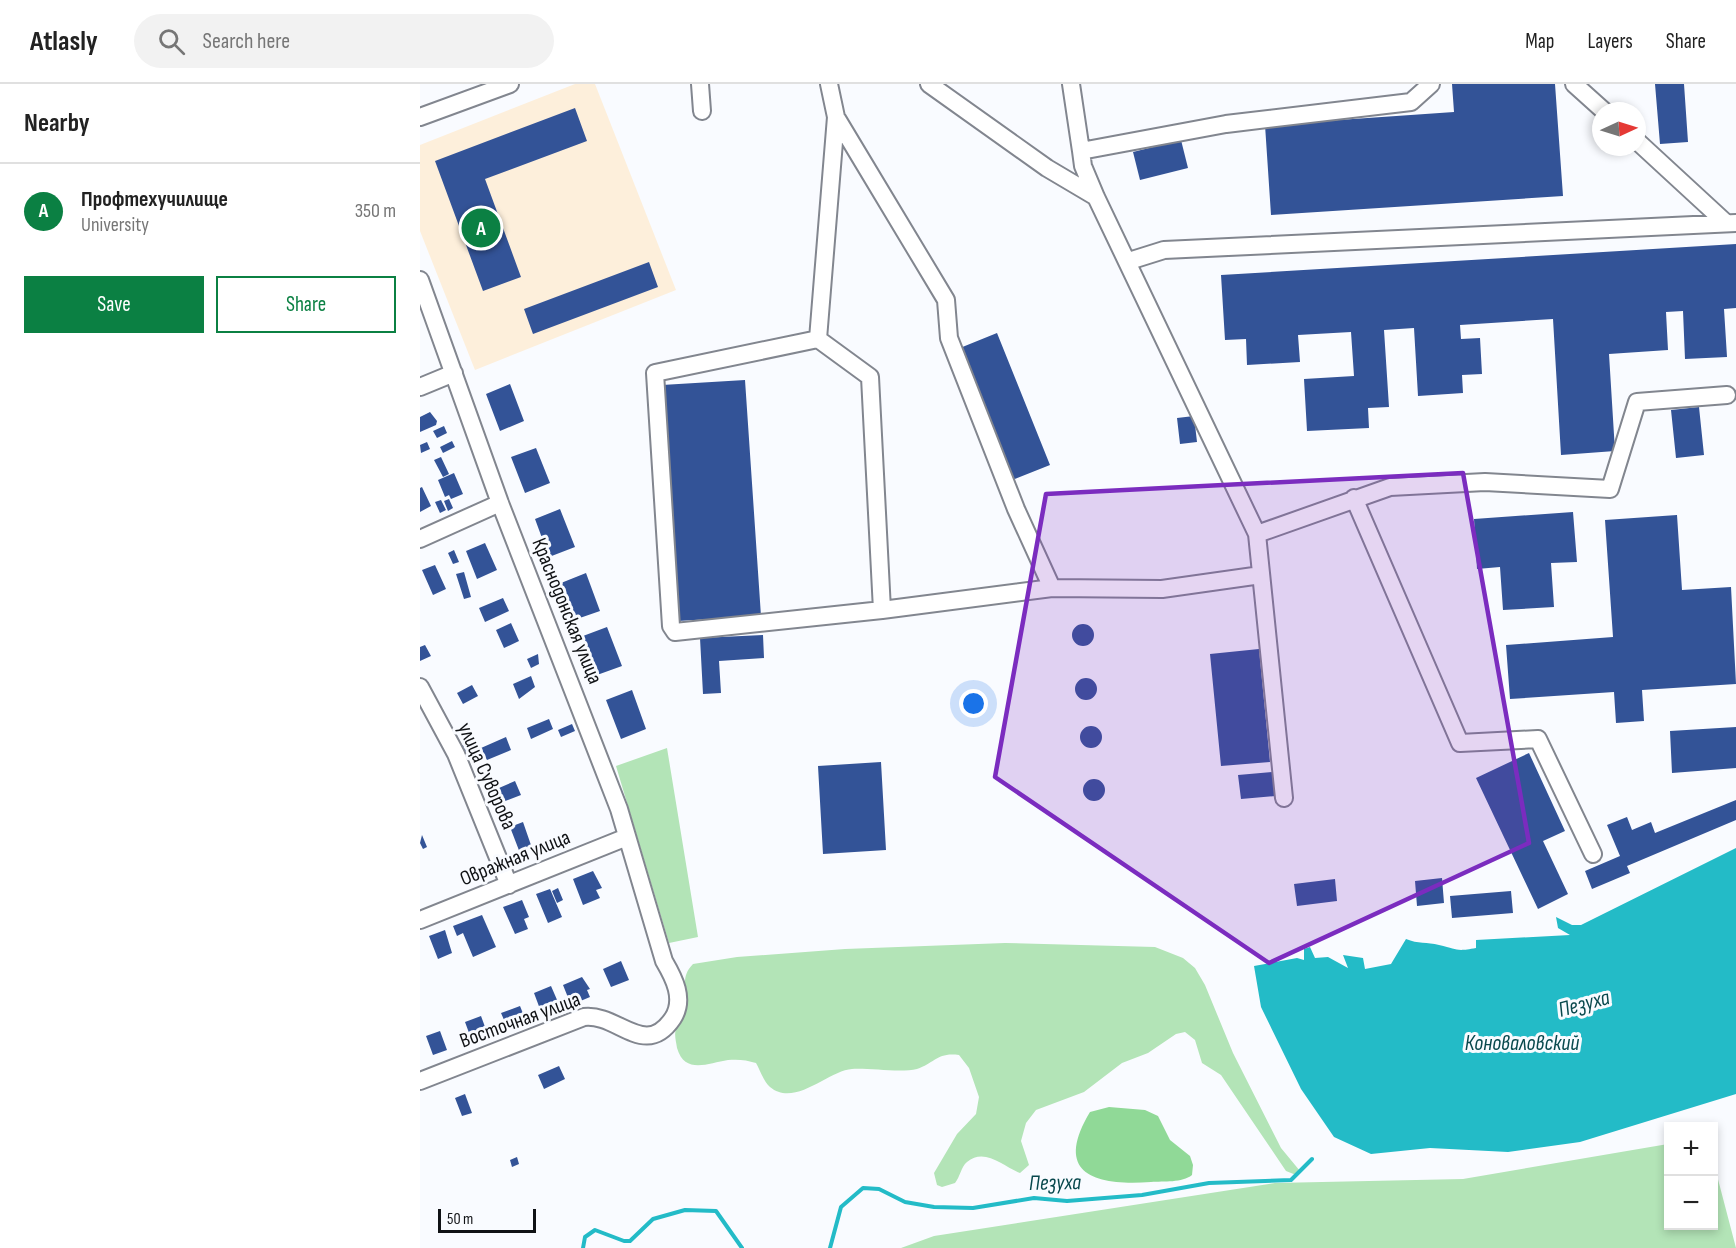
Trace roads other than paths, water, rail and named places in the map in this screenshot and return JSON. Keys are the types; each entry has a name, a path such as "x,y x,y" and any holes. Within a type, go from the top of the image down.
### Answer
{"street":[{"path":"420,117 510,84"},
{"path":"700,84 702,111"},
{"path":"818,339 836,117 829,84"},
{"path":"929,84 1047,168 1096,197"},
{"path":"1071,84 1083,166 1257,534 1284,798"},
{"path":"1081,151 1226,124 1412,102 1431,84"},
{"path":"1574,84 1594,102"},
{"path":"836,117 946,300 949,338 1016,509 1052,588"},
{"path":"1646,149 1731,223"},
{"path":"1129,261 1164,250 1731,223"},
{"name":"Краснодонская улица","path":"420,280 500,503 620,809 664,961"},
{"path":"882,610 870,377 818,339 655,373 671,626 680,633 882,610 1052,588 1162,589 1261,575"},
{"path":"420,387 454,373"},
{"path":"1257,534 1390,487 1485,482 1611,489 1637,402 1727,395"},
{"path":"1354,498 1460,743 1538,739 1593,854"},
{"path":"420,539 500,503"},
{"name":"улица Суворова","path":"420,687 456,754 509,885"},
{"name":"Овражная улица","path":"420,920 627,837"},
{"name":"Восточная улица","path":"420,1082 584,1017 602,1019 641,1035 656,1034 669,1024 679,1002 672,975 664,961"}],"water":[{"name":"Коноваловский","path":"1736,848 1736,1094 1580,1142 1508,1152 1430,1148 1371,1154 1334,1137 1301,1089 1261,1007 1254,966 1297,958 1304,960 1304,949 1310,947 1315,958 1328,957 1348,968 1343,955 1363,958 1365,969 1391,964 1406,939 1464,950 1476,948 1476,940 1570,935 1558,928 1556,917 1572,925 1581,925"}],"waterway":[{"name":"Пезуха","path":"830,1248 841,1207 863,1188 879,1189 905,1202 934,1207 973,1208 1034,1198 1067,1201 1142,1195 1209,1183 1291,1180 1312,1159"},
{"name":"Пезуха","path":"583,1248 585,1237 595,1230 630,1241 653,1219 685,1210 716,1211 742,1248"}],"place":[{"name":"Профтехучилище","path":"481,228"}]}
